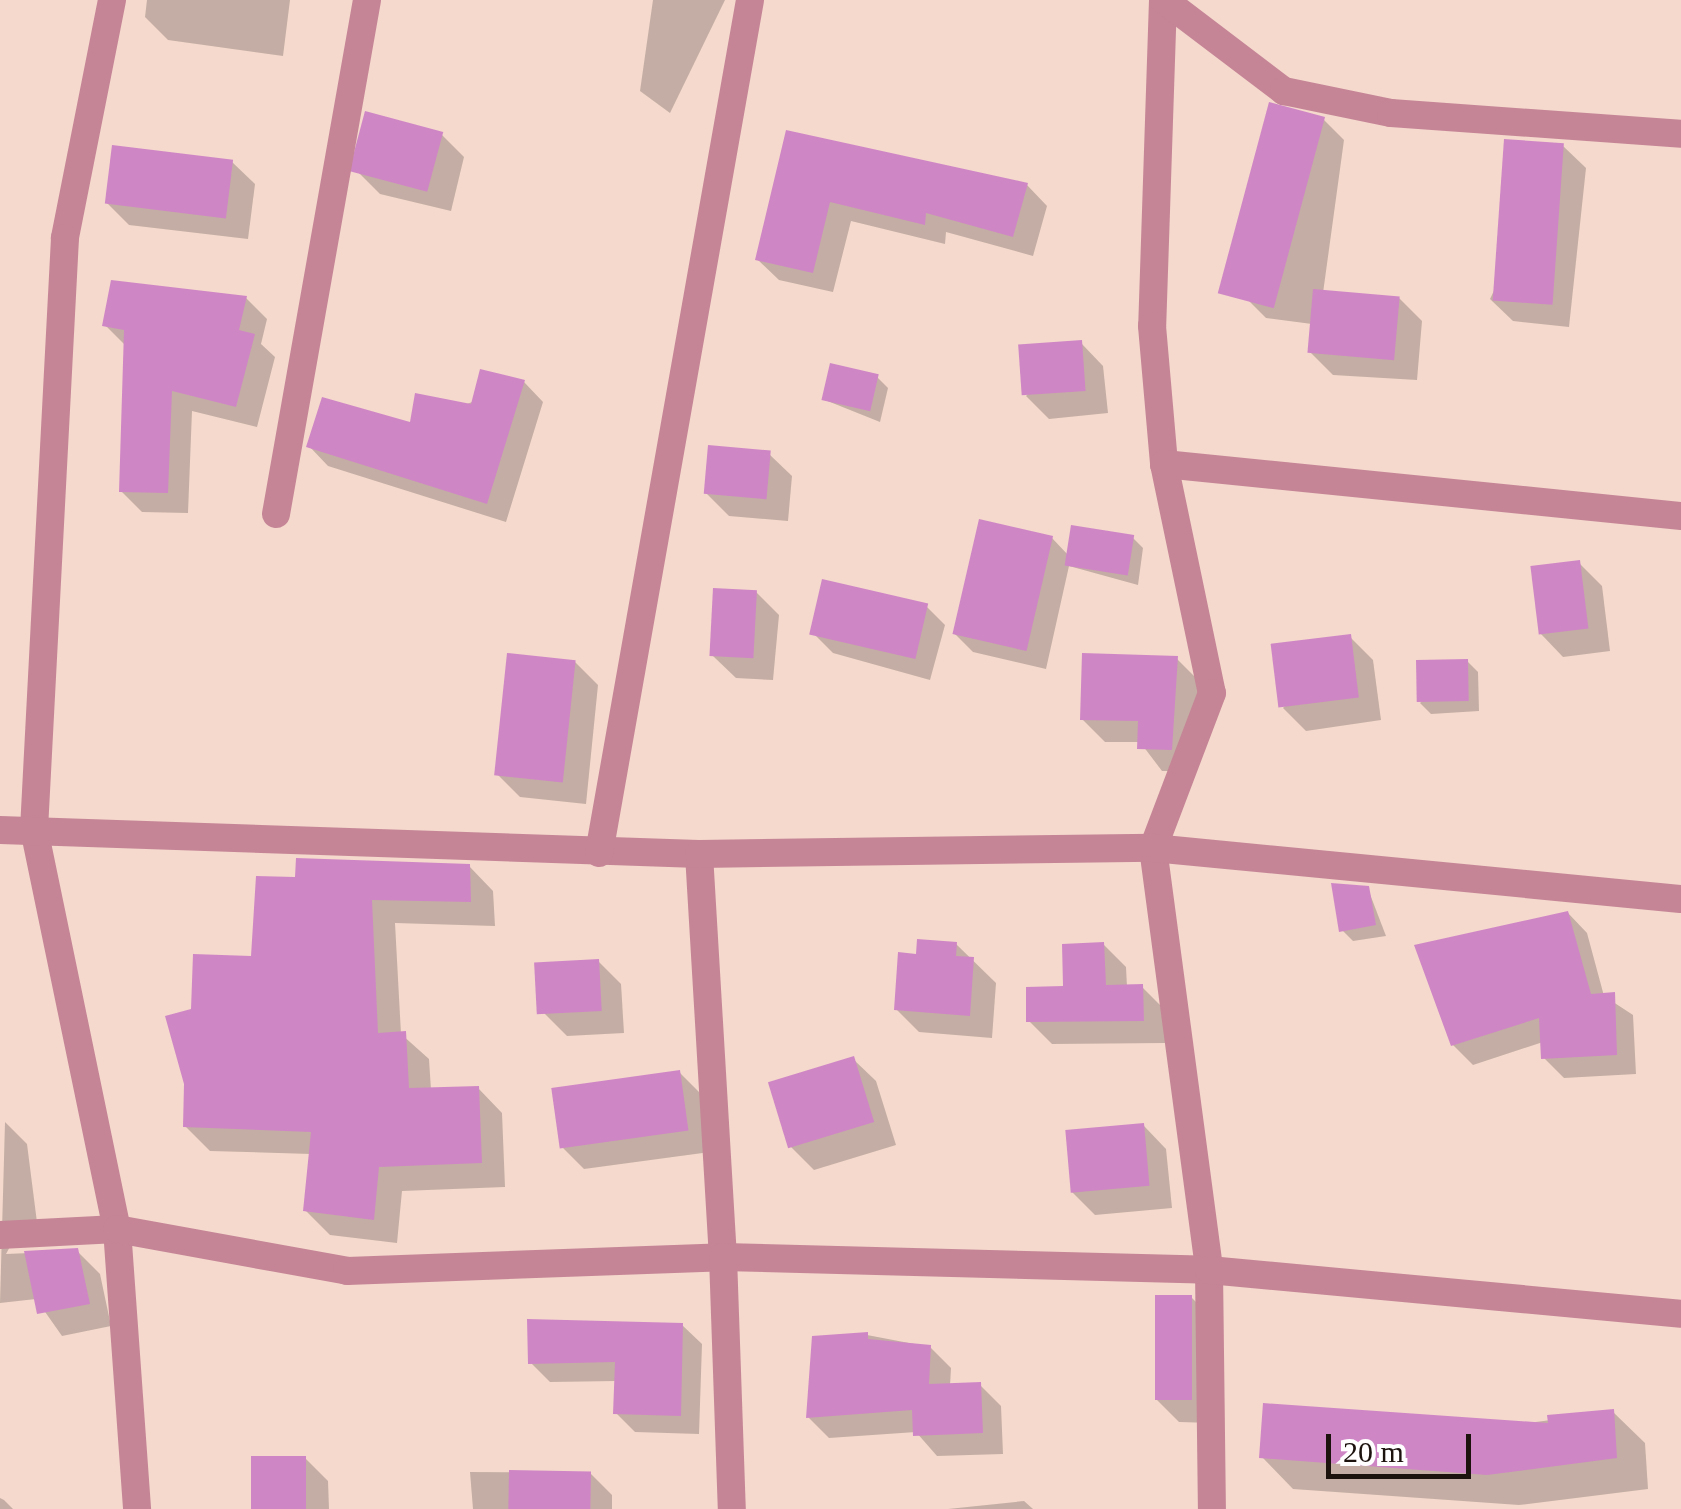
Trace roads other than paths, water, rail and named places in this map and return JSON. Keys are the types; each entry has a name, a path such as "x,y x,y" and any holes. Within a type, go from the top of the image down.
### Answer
{"street":[{"path":"112,0 65,238 34,829 117,1229 137,1509"},
{"path":"276,514 367,0"},
{"path":"599,853 750,0"},
{"path":"1164,0 1284,91 1391,113 1681,134"},
{"path":"1164,0 1152,326 1164,464 1212,694 1153,848 1209,1270 1212,1509"},
{"path":"1164,464 1681,516"},
{"path":"0,830 599,853 1153,848 1681,899"},
{"path":"699,854 732,1509"},
{"path":"0,1235 117,1229 347,1272 722,1257 1209,1270 1681,1314"}]}
